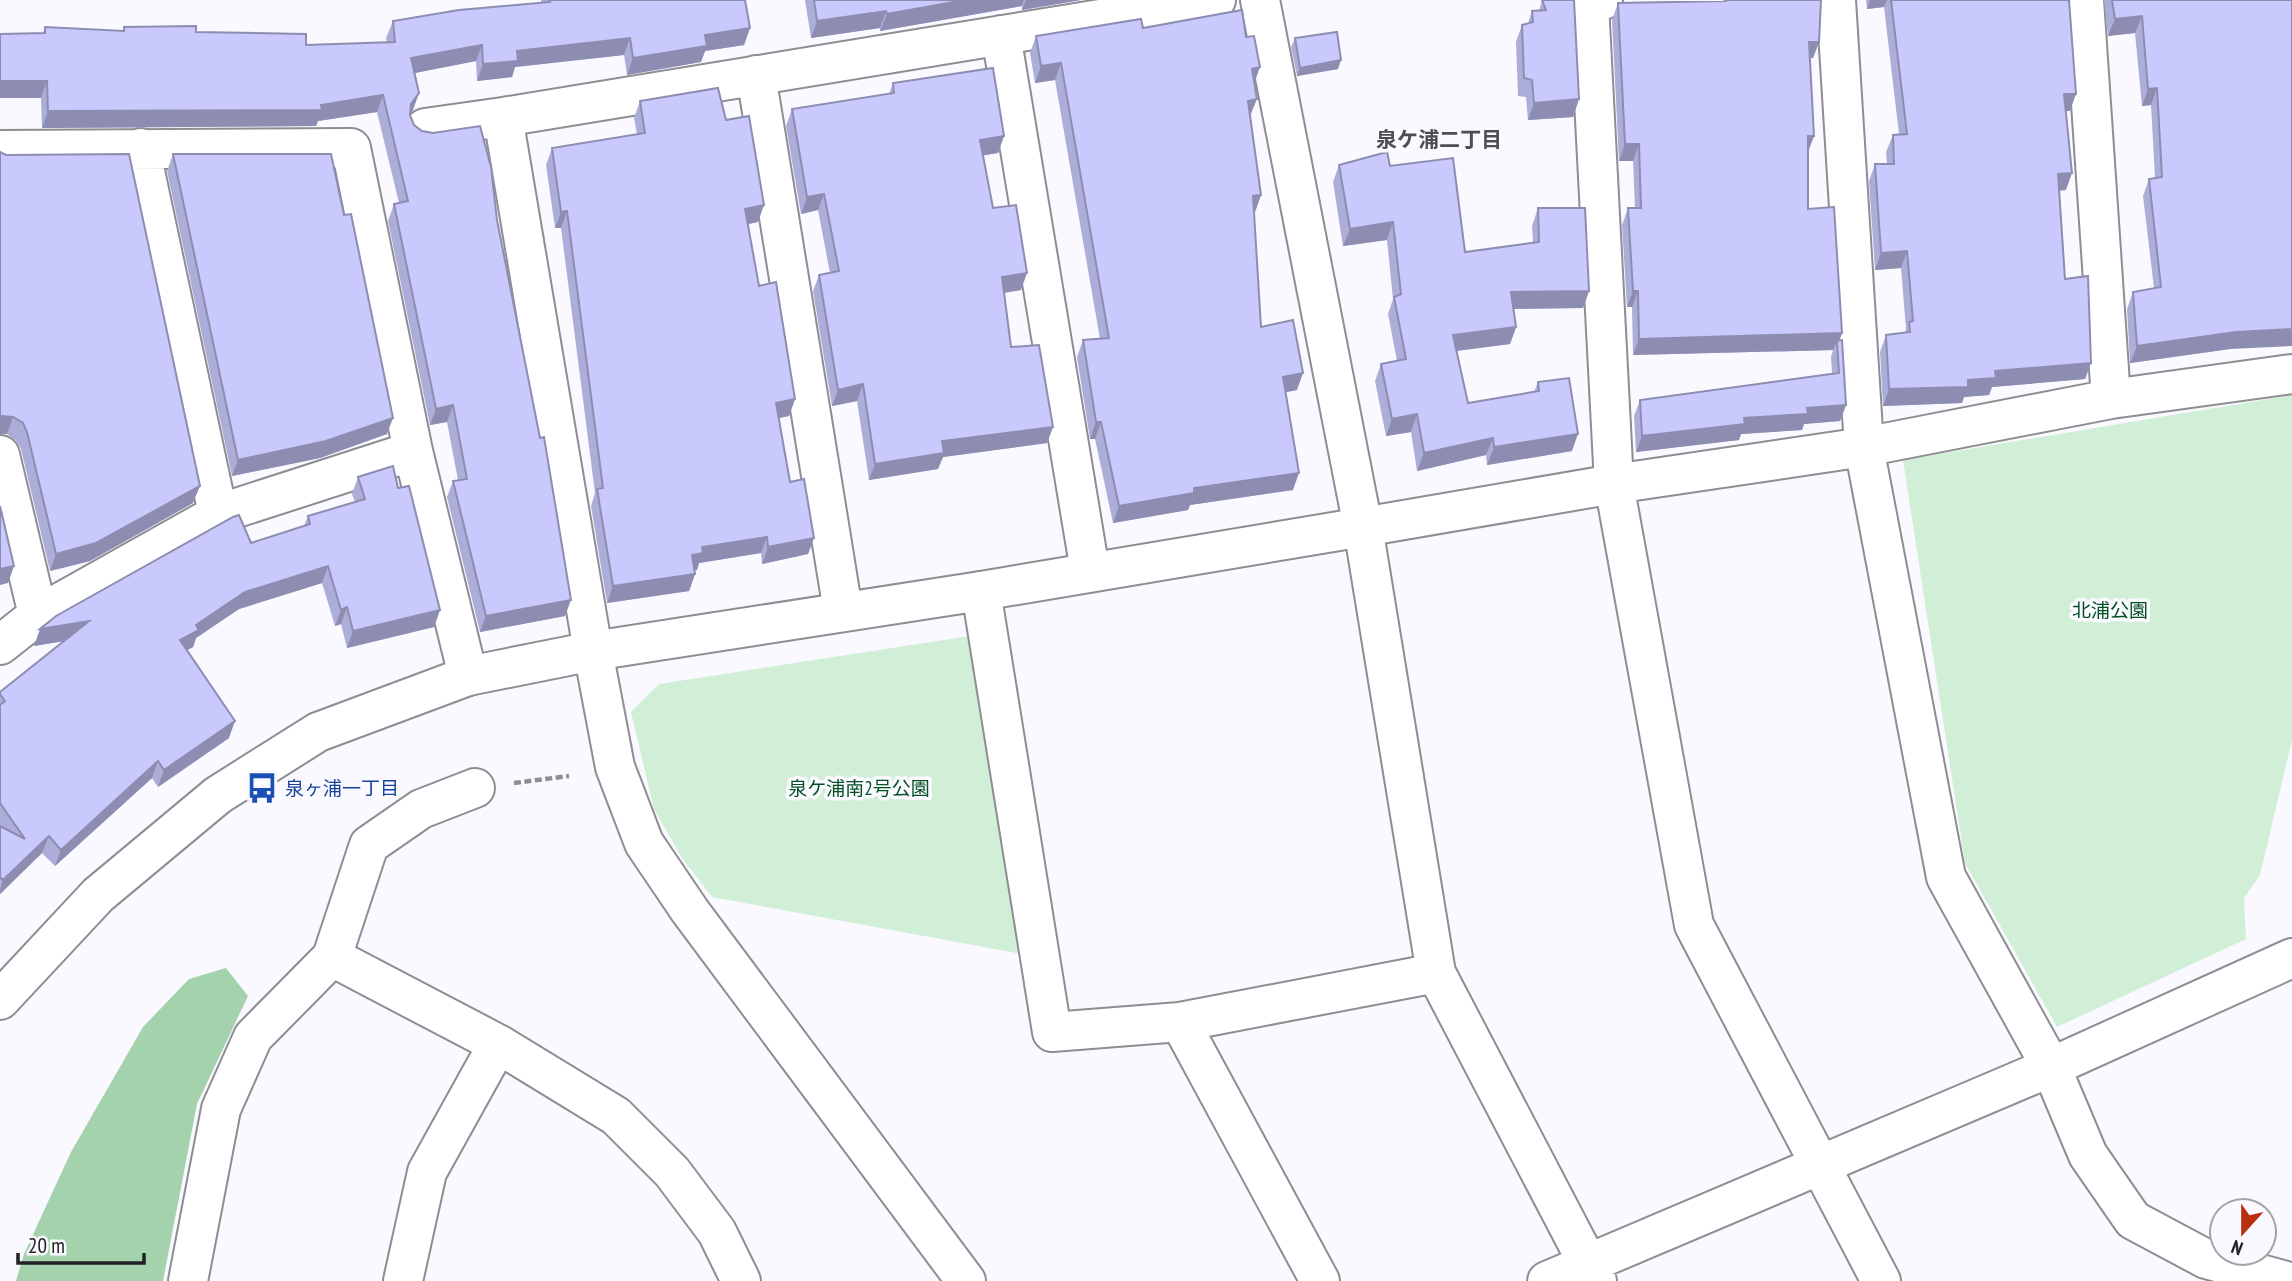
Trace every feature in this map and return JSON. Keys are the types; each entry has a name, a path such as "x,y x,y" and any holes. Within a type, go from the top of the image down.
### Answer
{"street":[{"path":"425,128 1216,0"},
{"path":"1260,0 1363,527 1436,972 1593,1272"},
{"path":"1603,0 1589,4 1614,484 1694,925 1881,1281"},
{"path":"1836,0 1864,447 1946,877 2051,1067 2088,1155 2133,1220 2202,1270 2286,1281"},
{"path":"2084,0 2111,399"},
{"path":"1001,35 1090,571"},
{"path":"756,75 843,611"},
{"path":"503,117 615,767 644,843 690,911 966,1281"},
{"path":"140,148 218,514"},
{"path":"0,150 351,148 413,451 468,676"},
{"path":"0,1000 98,895 218,796 318,732 468,676 593,651 981,592 1090,571 1614,484 1864,447 2111,399 2292,374"},
{"path":"0,645 38,615 218,514 413,451"},
{"path":"0,455 38,615"},
{"path":"981,592 1052,1032 1180,1022 1436,972"},
{"path":"188,1281 221,1109 253,1037 332,957 369,845 421,809 475,788"},
{"path":"332,957 498,1044 616,1116 680,1182 717,1232 741,1281"},
{"path":"1547,1281 1593,1272 1820,1162 2051,1067 2292,959"},
{"path":"1180,1022 1320,1281"},
{"path":"404,1281 427,1172 498,1044"}],"path":[{"path":"475,788 569,776"}],"green space":[{"name":"北浦公園","path":"2292,395 2292,740 2260,875 2244,898 2246,939 2057,1027 1965,863 1903,460"},
{"name":"泉ケ浦南2号公園","path":"970,636 1022,954 712,897 682,858 654,809 631,712 659,684"},
{"path":"226,968 248,996 197,1104 163,1281 16,1281 24,1254 71,1152 143,1027 189,979"}],"building":[{"path":"549,0 745,0 750,28 705,35 707,46 633,58 630,38 517,51 518,61 483,64 482,45 411,58 419,93 411,104 410,115 414,125 422,131 433,133 480,126 491,167 497,220 540,438 544,437 571,600 486,616 453,481 467,479 453,405 436,409 394,204 408,201 383,95 321,105 322,110 48,111 47,81 0,81 0,34 45,33 45,27 124,31 124,27 196,26 196,32 306,34 306,45 395,42 393,21 459,10 550,2"},
{"path":"814,0 965,0 887,14 886,11 817,21"},
{"path":"1542,0 1574,0 1579,99 1534,103 1532,80 1524,78 1522,25 1533,22 1532,11 1546,10"},
{"path":"1821,0 1819,42 1809,42 1814,136 1808,136 1808,209 1834,207 1842,333 1639,339 1638,291 1633,291 1628,208 1641,208 1639,144 1625,144 1618,3"},
{"path":"1891,0 2069,0 2076,94 2064,94 2072,173 2058,174 2065,279 2088,276 2091,363 1995,371 1996,378 1968,380 1968,387 1889,389 1886,335 1910,332 1909,322 1913,321 1907,251 1881,253 1875,164 1894,164 1893,135 1907,134"},
{"path":"2112,0 2292,0 2292,329 2236,332 2137,346 2133,292 2161,287 2149,179 2162,177 2157,88 2148,89 2142,16 2115,19"},
{"path":"1242,10 1246,37 1254,36 1260,67 1252,69 1257,99 1248,101 1261,195 1253,196 1261,327 1293,320 1303,373 1283,377 1299,473 1194,488 1194,493 1119,506 1101,422 1096,422 1083,340 1109,338 1061,63 1041,66 1036,36 1141,19 1143,28"},
{"path":"1337,32 1341,60 1300,68 1295,38"},
{"path":"993,68 1004,136 980,140 993,208 1016,205 1027,273 1002,277 1011,347 1039,345 1053,427 942,441 944,453 875,464 863,384 838,390 819,275 839,271 824,194 807,197 792,109 894,93 893,83"},
{"path":"718,88 726,120 749,116 764,205 745,209 759,286 776,282 795,399 776,403 790,482 804,479 814,538 768,547 767,537 702,547 703,553 692,555 695,574 613,586 597,489 603,488 567,211 561,212 552,148 645,133 640,101"},
{"path":"0,152 6,155 129,154 200,486 96,543 56,554 27,432 23,423 13,417 0,417"},
{"path":"1387,152 1390,166 1453,158 1465,252 1539,242 1538,208 1585,208 1589,291 1511,292 1516,327 1453,335 1468,403 1539,391 1538,382 1569,378 1578,434 1494,447 1493,438 1424,453 1417,414 1392,419 1381,364 1406,359 1394,297 1401,294 1393,222 1350,229 1339,165"},
{"path":"173,154 331,154 344,215 351,214 393,418 326,441 238,460"},
{"path":"1842,340 1846,405 1807,408 1808,414 1744,418 1745,424 1642,436 1640,400 1839,373 1837,341"},
{"path":"393,466 398,488 409,486 440,610 353,631 347,607 341,610 328,566 245,592 196,625 199,630 180,640 235,721 164,770 158,761 61,850 49,836 3,880 0,877 0,826 25,839 0,803 0,705 5,701 0,692 89,621 40,629 56,616 233,517 239,515 251,543 310,524 308,516 365,499 358,477"},
{"path":"0,506 14,566 0,569"}],"place":[{"name":"泉ヶ浦一丁目","path":"262,788"}],"district":[{"name":"泉ケ浦二丁目","path":"1439,139"}]}
